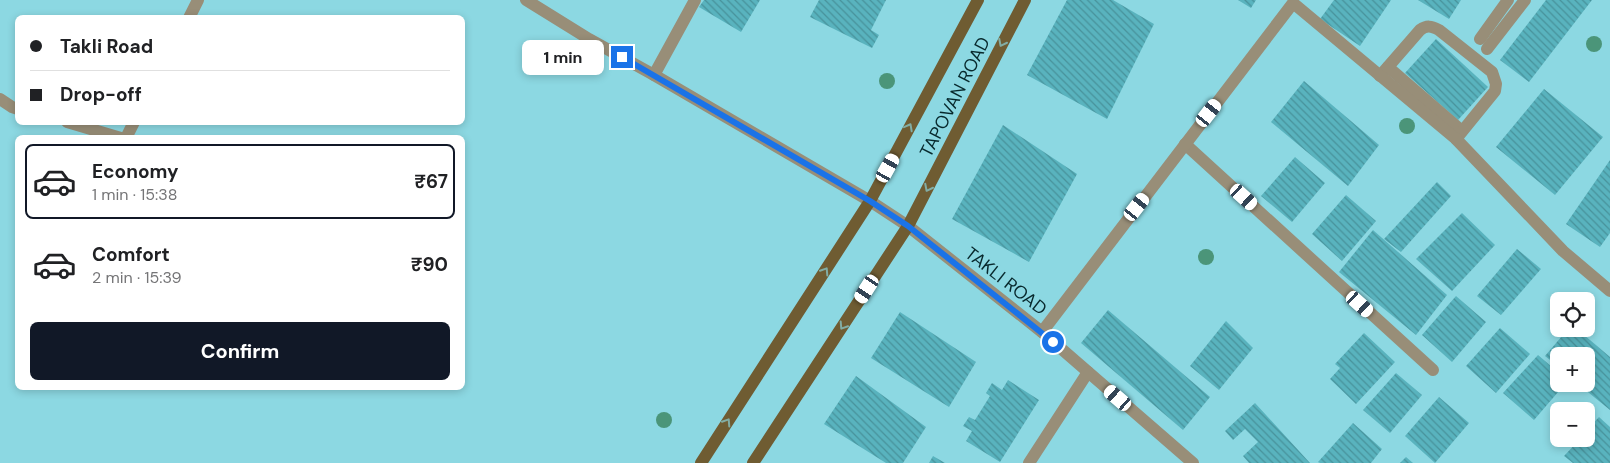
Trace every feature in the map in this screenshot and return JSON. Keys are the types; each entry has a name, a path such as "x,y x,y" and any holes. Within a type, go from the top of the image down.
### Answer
{"main road":[{"path":"701,463 870,201 978,0"},
{"name":"TAPOVAN ROAD","path":"754,463 908,226 1025,0"}],"street":[{"path":"190,15 198,0"},
{"name":"TAKLI ROAD","path":"526,0 589,39 870,201 908,226 1042,332 1193,463"},
{"path":"654,75 695,0"},
{"path":"1508,0 1484,44 1525,0"},
{"path":"1042,332 1294,1 1384,71 1459,135 1563,250 1610,291"},
{"path":"1384,71 1420,30 1425,26 1431,26 1439,30 1492,72 1496,84 1494,91 1459,135"},
{"path":"0,99 15,108"},
{"path":"77,125 111,135"},
{"path":"1185,144 1433,370"},
{"path":"1029,463 1088,372"}],"building":[{"path":"704,0 760,0 741,32 699,7"},
{"path":"819,0 886,0 871,30 879,35 872,48 810,17"},
{"path":"1067,0 1113,0 1154,24 1107,119 1027,75"},
{"path":"1238,0 1256,0 1251,8"},
{"path":"1334,0 1391,0 1360,46 1320,19"},
{"path":"1418,0 1461,0 1449,19"},
{"path":"1546,0 1592,0 1529,82 1500,60"},
{"path":"1436,39 1488,87 1458,120 1405,73"},
{"path":"1304,81 1379,145 1348,186 1271,122"},
{"path":"1544,89 1603,137 1555,195 1496,147"},
{"path":"1003,125 1077,174 1029,262 952,219"},
{"path":"1295,157 1325,183 1292,222 1261,196"},
{"path":"1610,160 1610,233 1600,247 1566,224"},
{"path":"1437,182 1451,196 1401,252 1384,239"},
{"path":"1346,195 1376,221 1342,261 1312,234"},
{"path":"1462,213 1495,245 1452,291 1416,259"},
{"path":"1373,230 1447,295 1416,335 1339,272"},
{"path":"1517,249 1541,269 1501,315 1477,296"},
{"path":"1456,296 1486,322 1452,362 1422,335"},
{"path":"1108,310 1210,397 1183,430 1081,343"},
{"path":"900,312 976,362 949,407 871,358"},
{"path":"1226,321 1253,348 1219,390 1190,366"},
{"path":"1500,328 1530,354 1496,393 1466,366"},
{"path":"1364,333 1395,362 1356,404 1330,379 1340,368 1335,364"},
{"path":"1561,337 1586,337 1610,357 1610,410 1588,392 1595,392 1595,347 1553,347"},
{"path":"1550,350 1550,360 1545,356"},
{"path":"1538,355 1550,365 1550,392 1558,392 1534,420 1503,393"},
{"path":"1396,373 1422,395 1390,433 1363,410"},
{"path":"856,376 926,427 903,463 886,463 824,424"},
{"path":"1008,380 1039,400 1000,462 966,441 972,431 963,426 969,417 975,420 990,396 986,393 992,383 1002,390"},
{"path":"1439,397 1469,423 1435,463 1405,436"},
{"path":"1255,403 1310,463 1249,463 1243,456 1258,442 1245,429 1233,440 1225,431"},
{"path":"1599,417 1610,427 1610,463 1573,463 1564,456 1572,447 1595,447 1595,421"},
{"path":"1353,423 1382,449 1371,463 1318,462"},
{"path":"933,456 945,463 929,463"},
{"path":"1406,457 1413,463 1400,463"}],"route":[{"path":"622,57 870,201 908,226 1053,342"}]}
